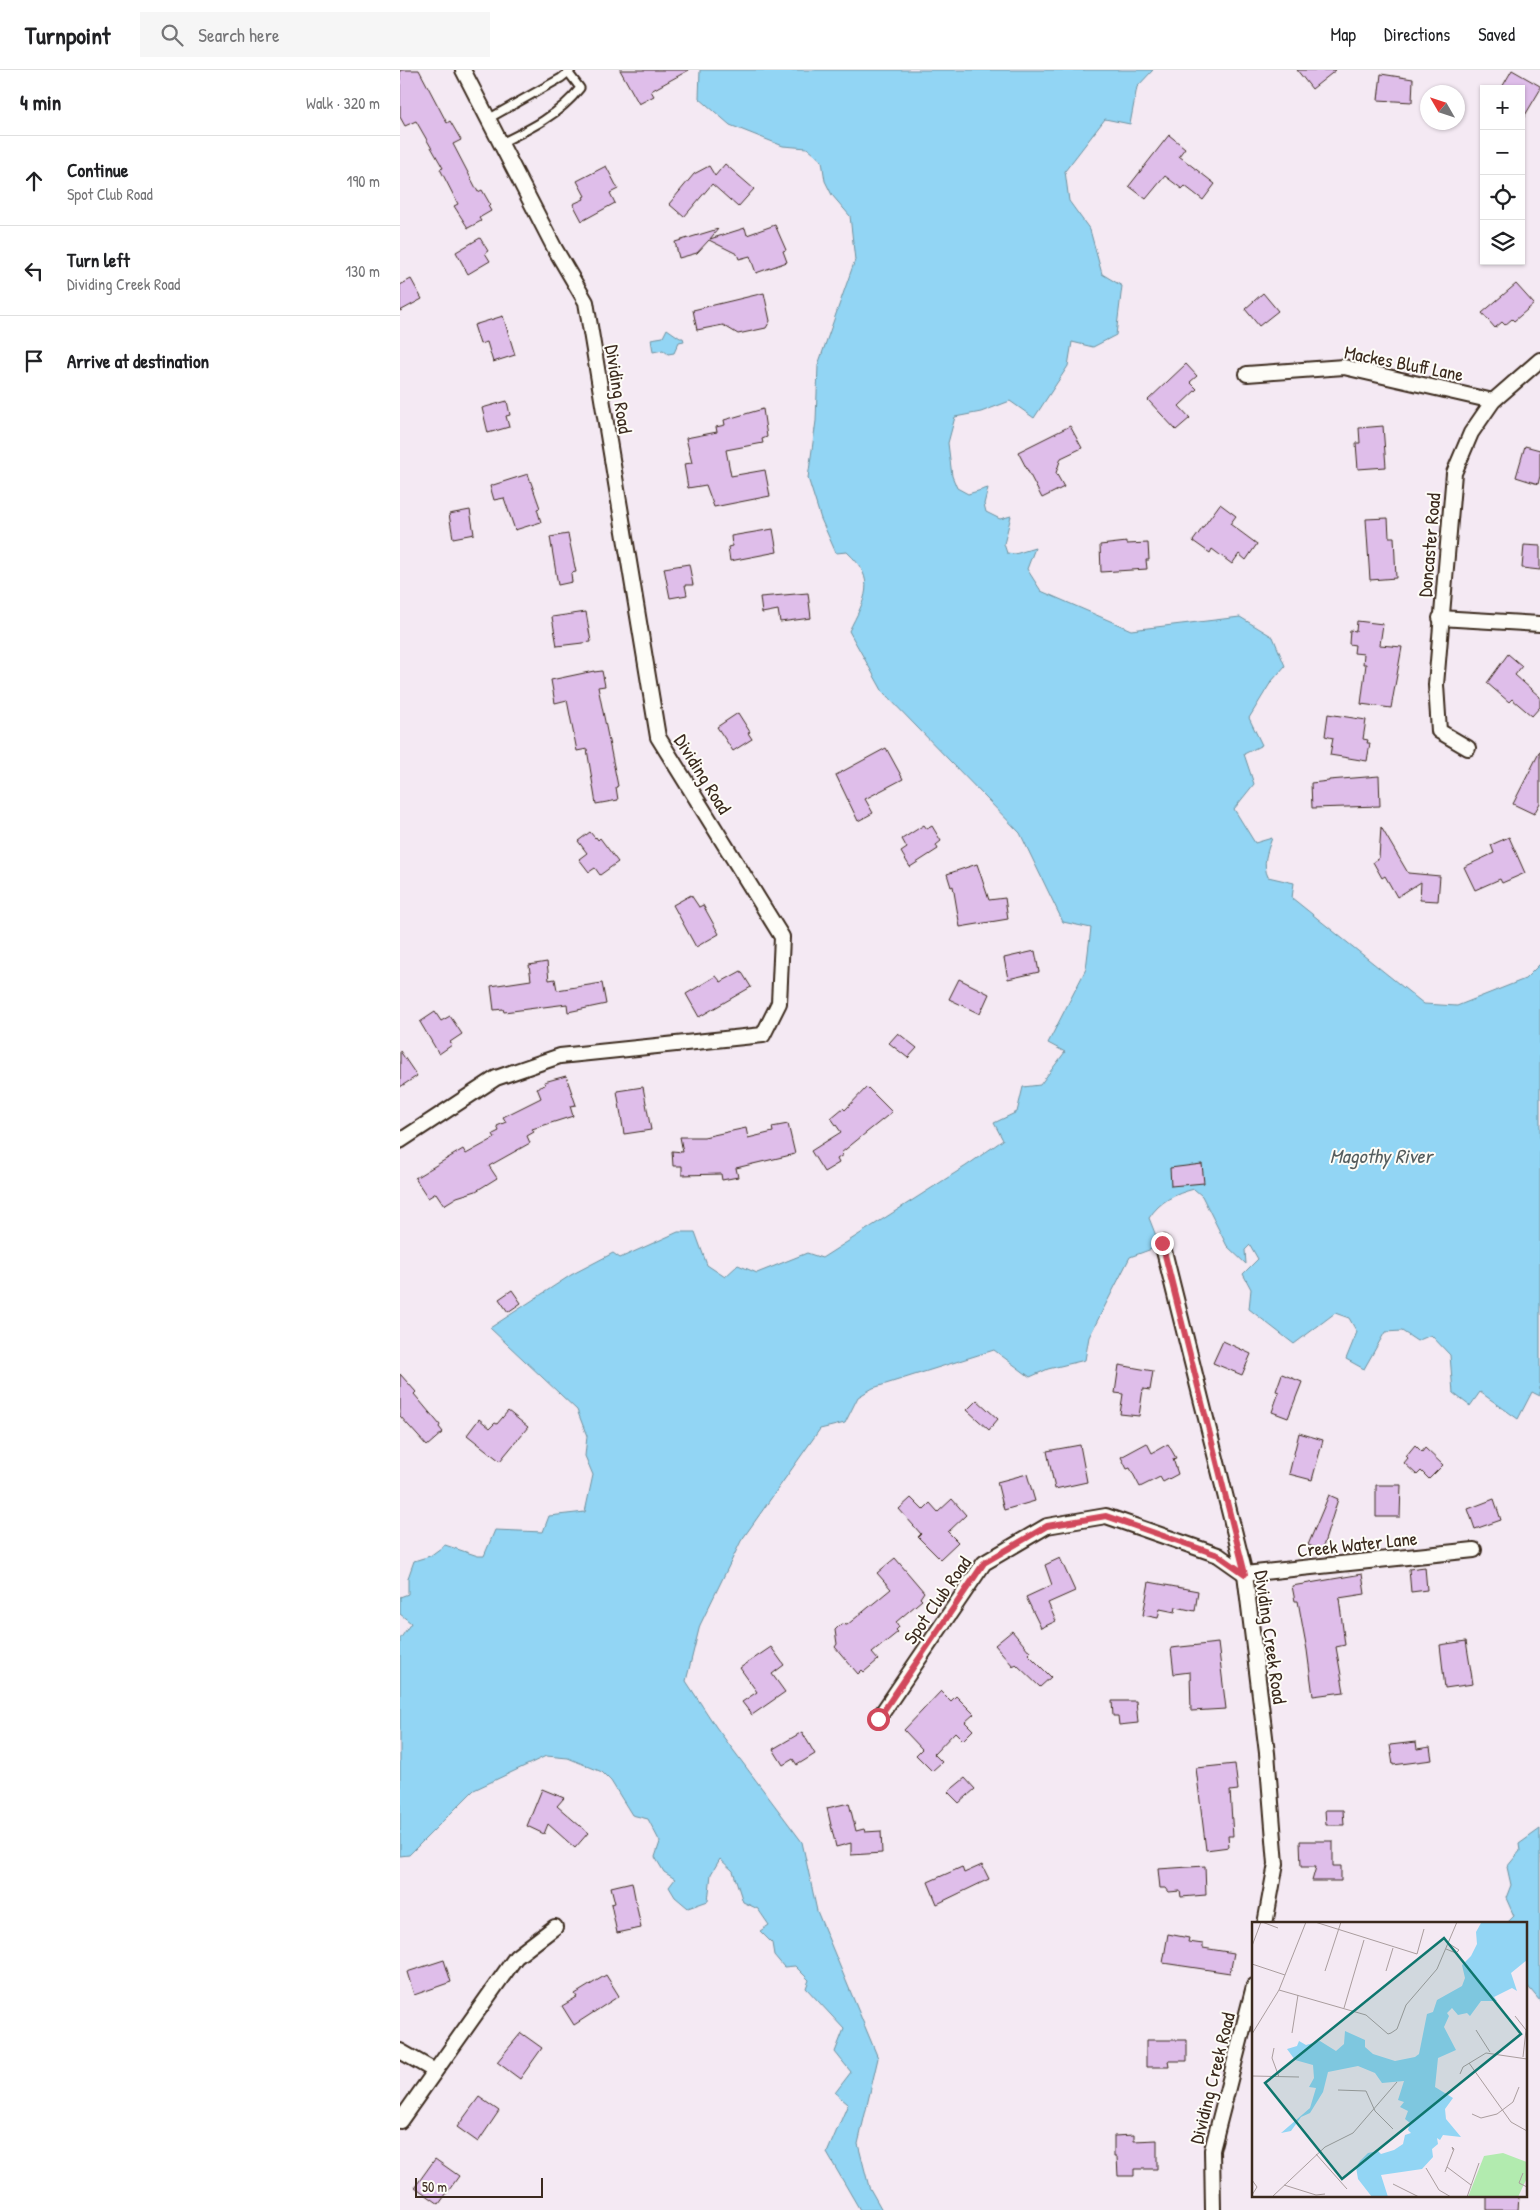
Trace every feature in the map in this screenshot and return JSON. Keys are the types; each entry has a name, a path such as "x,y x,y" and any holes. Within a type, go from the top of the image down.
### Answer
{"street":[{"name":"Dividing Road","path":"400,1141 496,1078 560,1056 763,1035 779,1003 782,938 658,736 586,302 555,249 463,70"},
{"name":"Doncaster Road","path":"1468,748 1440,731 1436,685 1440,618 1454,473 1471,433 1493,401 1540,360"},
{"name":"Mackes Bluff Lane","path":"1247,374 1344,367 1493,401"},
{"path":"1440,618 1540,624"},
{"name":"Dividing Creek Road","path":"1162,1243 1245,1574 1268,1753 1276,1864 1265,1922"},
{"name":"Spot Club Road","path":"878,1719 984,1563 1047,1526 1106,1516 1218,1555 1245,1574"},
{"name":"Creek Water Lane","path":"1245,1574 1474,1550"},
{"path":"400,2121 516,1957 555,1927"},
{"name":"Dividing Creek Road","path":"1213,2210 1212,2150 1252,1994"},
{"path":"400,2051 435,2071"}],"lane":[{"path":"488,119 569,71 580,88 573,97 542,122 501,144"}],"water":[{"name":"Magothy River","path":"700,70 1153,70 1137,87 1130,124 1105,119 1065,171 1069,201 1090,230 1102,274 1122,286 1116,335 1093,347 1072,342 1068,366 1034,418 1010,401 981,412 955,417 948,443 952,476 957,488 968,494 988,488 984,504 986,512 1000,519 1011,516 1004,544 1007,553 1015,554 1035,548 1027,569 1041,591 1131,630 1240,617 1273,637 1285,666 1271,682 1249,718 1262,745 1244,754 1254,784 1234,809 1255,843 1272,838 1266,858 1266,872 1268,877 1294,883 1292,898 1424,1004 1457,1006 1525,979 1540,964 1540,1396 1532,1392 1518,1419 1480,1392 1470,1406 1453,1393 1450,1355 1431,1335 1417,1341 1402,1331 1385,1332 1364,1369 1346,1359 1357,1332 1349,1318 1335,1313 1294,1344 1249,1309 1251,1289 1243,1274 1258,1259 1250,1245 1245,1250 1246,1264 1227,1246 1202,1196 1194,1189 1168,1199 1149,1218 1160,1246 1130,1257 1089,1337 1085,1360 1048,1369 1030,1377 994,1350 873,1388 858,1397 845,1423 820,1429 741,1541 700,1625 686,1681 716,1727 802,1842 817,1911 878,2058 858,2144 869,2187 882,2210 860,2210 827,2153 848,2104 835,2093 851,2072 835,2052 844,2029 806,1988 809,1980 795,1966 784,1967 774,1955 772,1943 760,1931 769,1925 758,1909 743,1902 733,1871 720,1859 711,1874 708,1901 688,1908 675,1897 669,1887 675,1879 664,1872 655,1857 660,1842 648,1819 632,1815 611,1781 602,1772 568,1758 546,1756 474,1790 409,1855 400,1856 400,1639 411,1623 400,1614 400,1597 408,1594 408,1578 414,1561 430,1556 445,1545 478,1556 484,1556 495,1530 543,1532 549,1516 585,1512 593,1475 585,1456 587,1436 577,1410 490,1328 571,1275 613,1253 620,1258 678,1232 695,1232 707,1265 725,1277 738,1265 757,1273 807,1253 822,1258 966,1166 1003,1140 994,1123 1017,1112 1023,1087 1040,1085 1065,1052 1048,1043 1086,969 1091,928 1063,922 1020,833 883,692 849,631 864,599 866,590 863,572 857,562 847,552 836,553 821,519 808,478 816,421 818,365 855,260 850,216 832,195 825,181 822,161 807,148 783,146 730,125 699,98"},
{"path":"667,329 683,338 684,341 679,342 674,353 668,354 663,350 653,352 651,339 663,337"},
{"path":"1540,1829 1540,2001 1528,1986 1528,1922 1508,1922 1514,1916 1506,1898 1511,1885 1507,1867 1520,1851 1519,1844"}],"building":[{"path":"400,70 419,70 447,123 450,121 461,140 453,144 478,192 482,190 490,204 488,206 491,211 479,218 481,221 468,228 454,206 458,204 440,169 443,168 416,121 405,126 400,117"},
{"path":"620,70 689,70 651,91 654,96 639,104"},
{"path":"1297,70 1336,70 1312,89"},
{"path":"1512,70 1540,86 1540,90 1525,115 1525,85 1503,85"},
{"path":"1381,74 1413,79 1412,102 1378,100"},
{"path":"1169,135 1185,148 1179,156 1215,184 1203,200 1185,186 1182,189 1165,176 1146,199 1129,186"},
{"path":"725,164 754,189 738,207 712,184 684,217 669,204 694,174 709,166 715,176"},
{"path":"606,166 618,189 610,193 615,203 582,221 573,204 584,199 583,197 585,196 577,181"},
{"path":"775,225 786,250 783,251 787,262 756,273 750,256 739,259 737,254 709,240 697,253 679,258 675,242 718,229 710,239 745,228 747,235"},
{"path":"480,238 488,251 485,253 490,261 468,274 456,252"},
{"path":"411,279 422,299 400,311 400,285"},
{"path":"1516,284 1534,304 1514,321 1512,319 1505,325 1502,322 1495,328 1482,313"},
{"path":"764,293 770,321 766,328 738,334 723,325 697,330 693,310"},
{"path":"1263,293 1278,311 1259,326 1245,309"},
{"path":"503,316 515,355 493,362 487,342 480,344 474,325"},
{"path":"1186,364 1197,376 1190,382 1197,389 1179,406 1190,418 1176,430 1148,400"},
{"path":"507,401 510,415 506,416 509,427 488,433 482,408"},
{"path":"763,409 767,437 762,439 763,443 726,450 731,476 765,470 770,496 714,507 706,485 688,488 684,464 692,463 686,438 717,432 716,427 725,425 724,420"},
{"path":"1070,426 1082,448 1061,458 1056,473 1064,487 1042,498 1018,452"},
{"path":"1383,426 1386,467 1358,469 1356,443 1360,443 1359,428"},
{"path":"1525,446 1540,450 1540,476 1538,484 1516,477"},
{"path":"528,474 540,508 537,509 541,522 515,530 504,498 494,500 490,486"},
{"path":"1220,504 1236,516 1230,524 1257,544 1246,560 1239,554 1232,564 1212,549 1210,553 1193,541"},
{"path":"470,510 474,534 453,538 449,514"},
{"path":"1388,518 1389,537 1394,537 1396,578 1370,580 1366,519"},
{"path":"773,529 777,552 730,561 728,547 732,546 731,536"},
{"path":"568,534 576,572 571,573 572,582 558,585 550,537"},
{"path":"1127,542 1127,544 1148,543 1149,560 1146,560 1147,569 1101,572 1100,545"},
{"path":"1524,545 1540,546 1540,570 1522,568"},
{"path":"689,564 693,585 685,585 687,595 670,598 664,568"},
{"path":"808,593 811,618 780,622 778,610 762,613 760,597"},
{"path":"586,612 591,642 557,646 552,617"},
{"path":"1357,621 1383,624 1380,645 1402,647 1391,708 1361,704 1366,664 1363,664 1364,654 1354,653 1355,645 1349,644 1350,630 1356,631"},
{"path":"1508,654 1522,666 1515,675 1540,697 1540,707 1532,716 1512,699 1509,702 1487,683"},
{"path":"602,671 605,686 598,687 618,786 616,787 618,800 596,804 587,749 577,751 567,700 555,703 551,680"},
{"path":"738,713 750,732 748,733 752,739 733,751 717,727"},
{"path":"1328,714 1366,720 1363,739 1368,740 1367,743 1370,743 1367,761 1330,755 1333,738 1325,736"},
{"path":"886,748 903,779 865,799 873,813 858,821 836,775"},
{"path":"1540,751 1540,803 1534,814 1513,804"},
{"path":"1379,776 1380,806 1312,808 1311,783"},
{"path":"924,825 927,829 932,826 941,841 936,845 938,849 910,867 901,852 907,848 902,839"},
{"path":"1381,827 1408,873 1440,876 1438,901 1420,900 1421,882 1397,897 1385,876 1382,878 1373,862 1379,858"},
{"path":"590,832 598,840 600,838 618,862 600,875 595,868 589,872 579,859 587,853 578,841"},
{"path":"1509,837 1525,873 1502,883 1500,879 1475,890 1464,867 1494,853 1491,845"},
{"path":"977,864 989,900 1005,898 1008,919 960,927 953,886 951,887 947,874"},
{"path":"691,895 699,907 703,905 719,934 696,947 673,905"},
{"path":"1035,951 1039,972 1008,979 1004,958"},
{"path":"547,962 549,980 555,979 557,990 602,983 606,1004 568,1012 567,1004 504,1012 503,1009 494,1010 491,986 531,980 529,965"},
{"path":"741,971 751,987 699,1017 686,994 716,976 721,982"},
{"path":"959,979 989,994 980,1014 949,999"},
{"path":"435,1012 441,1021 450,1016 462,1034 450,1042 452,1045 439,1054 420,1022"},
{"path":"898,1033 917,1048 908,1058 889,1043"},
{"path":"400,1051 417,1076 400,1087"},
{"path":"566,1076 576,1105 570,1106 573,1116 532,1129 534,1132 527,1136 530,1143 489,1166 497,1178 476,1191 457,1197 444,1205 436,1193 428,1198 415,1178 463,1149 466,1154 495,1138 493,1134 499,1131 497,1126 506,1122 503,1117 541,1098 537,1088 545,1085 544,1082"},
{"path":"643,1087 651,1130 624,1134 617,1091"},
{"path":"867,1087 892,1112 841,1153 843,1155 837,1159 839,1163 824,1172 811,1151 841,1132 831,1118 843,1108 845,1110"},
{"path":"788,1124 795,1154 736,1168 738,1177 722,1180 721,1174 682,1175 682,1166 673,1166 672,1151 683,1152 680,1137 704,1137 746,1128 748,1138 773,1132 772,1127"},
{"path":"1202,1164 1204,1183 1171,1186 1170,1168"},
{"path":"512,1290 521,1303 508,1312 499,1299"},
{"path":"1223,1341 1251,1354 1242,1375 1213,1363"},
{"path":"1119,1365 1153,1371 1150,1390 1143,1389 1139,1416 1120,1414 1123,1394 1115,1393"},
{"path":"400,1374 416,1392 414,1394 440,1425 439,1427 443,1432 427,1446 400,1416"},
{"path":"1282,1374 1302,1382 1288,1418 1272,1412 1279,1392 1276,1391"},
{"path":"977,1400 998,1419 989,1430 967,1410"},
{"path":"508,1411 528,1427 500,1461 467,1435 479,1419 490,1428 495,1423 497,1424"},
{"path":"1299,1433 1323,1440 1312,1480 1289,1474"},
{"path":"1147,1443 1152,1453 1168,1444 1176,1458 1173,1459 1178,1474 1163,1482 1160,1477 1140,1487 1130,1468 1127,1469 1121,1457"},
{"path":"1080,1445 1087,1482 1055,1489 1047,1451"},
{"path":"1415,1445 1422,1452 1425,1448 1443,1465 1429,1479 1421,1471 1417,1475 1404,1463 1408,1458 1406,1456"},
{"path":"1027,1474 1035,1501 1004,1510 997,1482"},
{"path":"1376,1485 1401,1485 1400,1517 1376,1517"},
{"path":"1329,1495 1338,1499 1322,1550 1308,1545"},
{"path":"911,1498 923,1510 930,1503 938,1512 952,1499 966,1515 948,1532 958,1542 940,1559 918,1537 921,1534 899,1509"},
{"path":"1494,1499 1501,1520 1475,1529 1468,1509"},
{"path":"895,1558 924,1592 920,1598 922,1600 896,1622 899,1627 896,1630 898,1632 872,1653 878,1660 864,1672 862,1670 858,1674 835,1647 837,1644 835,1630 841,1624 847,1625 891,1589 877,1573"},
{"path":"1060,1558 1075,1591 1048,1603 1056,1621 1041,1628 1026,1597 1052,1585 1045,1565"},
{"path":"1425,1567 1427,1590 1411,1592 1409,1569"},
{"path":"1362,1574 1365,1594 1339,1598 1345,1645 1336,1647 1344,1692 1313,1696 1298,1601 1295,1601 1292,1586"},
{"path":"1149,1582 1198,1591 1195,1611 1176,1607 1175,1612 1160,1609 1158,1618 1143,1615"},
{"path":"1012,1631 1030,1652 1028,1654 1051,1677 1040,1687 1016,1664 1013,1666 995,1645"},
{"path":"1466,1641 1473,1684 1445,1688 1440,1645"},
{"path":"1218,1643 1226,1709 1191,1711 1190,1672 1174,1674 1171,1648"},
{"path":"771,1647 784,1665 772,1674 785,1692 752,1715 742,1702 757,1692 740,1668"},
{"path":"941,1691 951,1701 956,1696 974,1714 965,1722 973,1730 963,1740 955,1732 934,1754 942,1762 932,1771 916,1755 922,1749 904,1730"},
{"path":"1112,1701 1136,1701 1138,1723 1119,1725 1118,1716 1113,1716"},
{"path":"802,1732 815,1754 797,1765 793,1759 783,1765 773,1749"},
{"path":"1416,1742 1417,1749 1430,1747 1432,1760 1393,1765 1390,1745"},
{"path":"1235,1764 1238,1790 1230,1791 1233,1836 1228,1836 1229,1847 1206,1850 1196,1768"},
{"path":"965,1778 975,1789 959,1803 948,1792"},
{"path":"542,1789 564,1798 557,1806 588,1833 575,1848 548,1824 544,1834 527,1826"},
{"path":"849,1803 856,1831 864,1829 865,1832 881,1831 882,1853 851,1855 851,1843 836,1847 827,1808"},
{"path":"1325,1810 1343,1810 1344,1825 1326,1825"},
{"path":"1300,1841 1333,1841 1333,1866 1341,1866 1341,1881 1312,1881 1316,1867 1301,1867"},
{"path":"982,1865 989,1879 937,1904 928,1882 962,1867 964,1873"},
{"path":"1205,1866 1206,1895 1181,1897 1180,1891 1169,1892 1166,1888 1160,1888 1158,1869"},
{"path":"632,1882 641,1928 617,1933 611,1904 615,1903 611,1887"},
{"path":"1168,1934 1189,1938 1188,1942 1203,1944 1203,1948 1234,1953 1230,1973 1163,1963"},
{"path":"444,1960 451,1982 414,1995 407,1972"},
{"path":"606,1975 619,1996 574,2025 562,2006 577,1997 575,1994"},
{"path":"521,2033 542,2048 520,2079 497,2062"},
{"path":"1146,2040 1187,2040 1187,2061 1168,2061 1169,2067 1146,2067"},
{"path":"479,2097 499,2111 478,2142 457,2127"},
{"path":"1134,2135 1134,2141 1157,2140 1157,2169 1134,2169 1134,2176 1118,2176 1117,2157 1114,2157 1114,2136"},
{"path":"435,2159 459,2176 439,2204 415,2187"},
{"path":"1487,2198 1519,2198 1518,2210 1487,2210"}],"route":[{"path":"878,1719 984,1563 1047,1526 1106,1516 1218,1555 1245,1574 1162,1243"}]}
